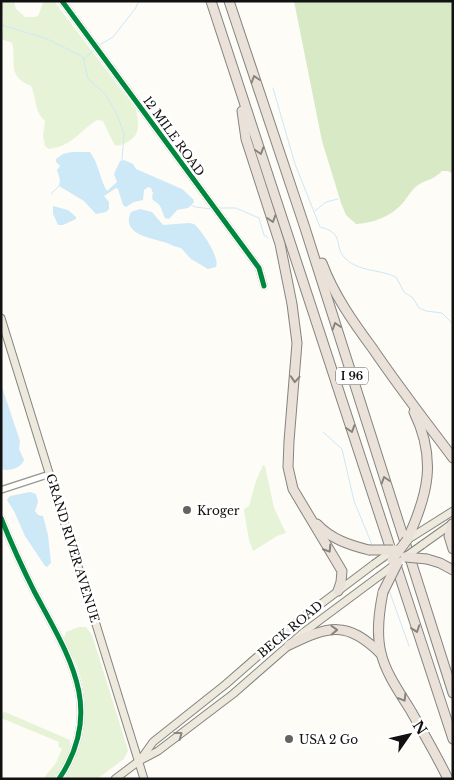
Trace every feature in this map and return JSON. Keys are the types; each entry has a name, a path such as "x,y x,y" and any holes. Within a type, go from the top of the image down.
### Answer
{"highway":[{"name":"I 96","path":"211,1 453,739"},
{"name":"I 96","path":"230,1 304,225 453,693"},
{"path":"239,88 246,140 280,244 292,304 297,343 288,467 293,490 342,571 338,591"},
{"path":"304,225 315,245 328,280 347,314 453,458"},
{"path":"378,577 400,553 416,528 427,484 428,463 424,439 418,420 400,388"},
{"path":"304,509 319,527 334,538 369,550 400,553 427,559 453,570"},
{"path":"452,523 449,536 453,549"},
{"path":"374,564 422,545"},
{"path":"400,553 384,592 379,613 381,654 395,686 434,751 448,779"},
{"path":"289,645 316,632 345,630 365,639 381,654"}],"main road":[{"name":"GRAND RIVER AVENUE","path":"1,318 144,779"},
{"path":"416,528 453,510"},
{"path":"422,545 452,523"},
{"name":"BECK ROAD","path":"139,761 153,742 226,684 296,622 374,564"},
{"name":"BECK ROAD","path":"115,779 139,761 158,751 233,694 289,645 378,577"}],"street":[{"name":"12 MILE ROAD","path":"62,1 259,268 264,286"},
{"path":"1,490 50,474"},
{"path":"1,518 26,575 70,662 78,684 81,714 78,737 69,762 58,779"},
{"path":"226,684 233,694"}],"green space":[{"path":"2,1 14,1 16,9 25,17 34,17 38,16 44,1 54,1 136,109 138,128 134,137 125,144 117,146 114,144 103,121 97,120 64,145 49,149 45,146 43,136 45,121 37,109 31,86 18,78 15,73 12,43 1,39 1,32 3,31"},
{"path":"294,1 453,1 453,174 448,171 442,171 433,178 418,185 397,209 381,218 356,224 346,215 322,141"},
{"path":"263,465 265,466 274,508 286,533 277,536 253,551 249,540 244,509 249,506"},
{"path":"78,627 86,627 92,635 128,751 124,759 97,779 64,779 78,751 84,724 85,710 81,681 77,666 64,638 66,632"},
{"path":"5,712 70,740 68,755 53,779 43,779 56,763 62,749 58,746 59,742 1,718 1,714"}],"water":[{"path":"90,152 107,191 117,182 114,174 120,161 124,160 133,164 136,169 182,189 194,202 188,208 177,210 169,219 165,218 160,206 153,199 151,188 148,187 144,190 143,200 134,202 126,207 123,205 116,188 104,196 109,202 109,209 106,212 96,214 84,201 59,186 60,180 57,170 60,166 56,159 63,154"},
{"path":"53,206 68,210 76,219 63,225 58,225 53,214"},
{"path":"140,209 152,212 163,225 194,224 206,238 213,251 217,263 216,267 208,269 191,259 181,248 134,231 130,226 129,220 131,212"},
{"path":"1,384 20,441 19,449 24,460 18,467 8,470 1,469"},
{"path":"30,492 36,494 38,502 35,511 38,515 43,516 48,535 51,563 47,567 25,536 7,500 10,496"}],"waterway":[{"path":"98,46 113,37 139,1"},
{"path":"1,25 45,38 83,57 88,79 105,94 117,114 124,134 122,160"},
{"path":"84,59 95,49"},
{"path":"273,88 295,164 320,227 333,233 342,254 350,263 396,277 404,292 413,298 419,308 442,313 453,324"},
{"path":"51,194 59,186"},
{"path":"315,211 326,202 338,199"},
{"path":"190,204 195,207 212,209"},
{"path":"219,208 236,208 259,218 264,235 268,238"},
{"path":"323,432 342,449 354,501 373,547"},
{"path":"389,590 409,646"}],"cycle path":[{"path":"62,1 259,268 264,286"},
{"path":"1,518 30,582 59,638 77,683 81,706 80,729 73,753 59,779"}],"place":[{"name":"Kroger","path":"187,510"},
{"name":"USA 2 Go","path":"289,739"}]}
